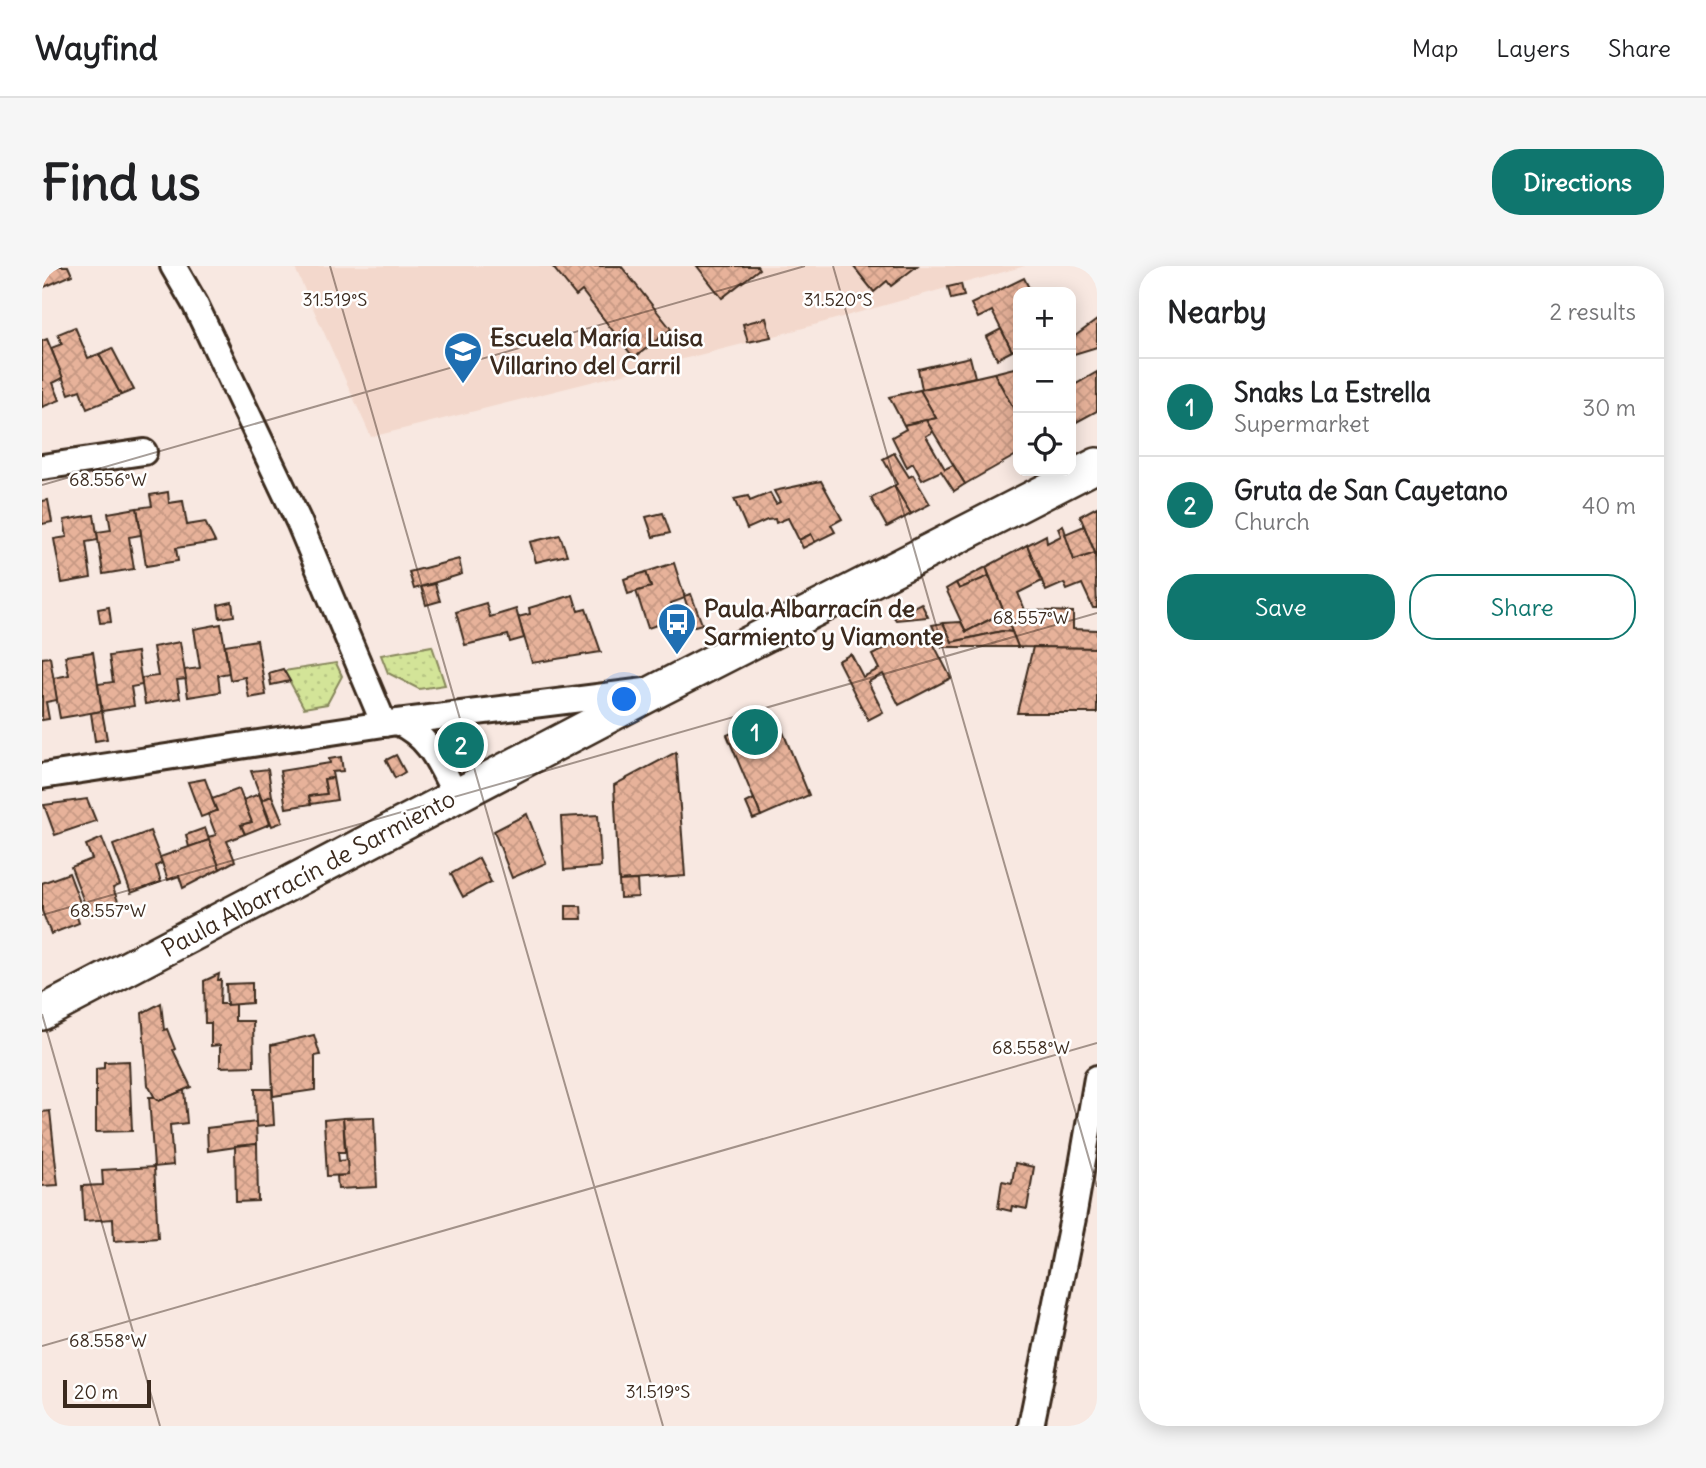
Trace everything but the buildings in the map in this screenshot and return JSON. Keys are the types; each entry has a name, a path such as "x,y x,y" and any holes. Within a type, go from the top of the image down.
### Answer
{"main road":[{"name":"Paula Albarracín de Sarmiento","path":"42,1013 660,689 1097,465"}],"street":[{"path":"173,266 195,304 299,522 391,723"},
{"path":"42,467 144,452"},
{"path":"42,776 391,723 660,689"},
{"path":"391,723 414,729 425,740 456,796"},
{"path":"1031,1426 1097,1082"}],"shaded area":[{"name":"Escuela María Luisa Villarino del Carril","path":"294,266 1025,266 771,337 371,437"}],"green space":[{"path":"432,646 445,685 419,689 388,673 381,655"},
{"path":"336,663 342,676 327,704 304,708 284,671"}],"place":[{"name":"Escuela María Luisa Villarino del Carril","path":"463,385"},
{"name":"Paula Albarracín de Sarmiento y Viamonte","path":"677,656"},
{"name":"Snaks La Estrella","path":"755,732"},
{"name":"Gruta de San Cayetano","path":"461,745"}]}
